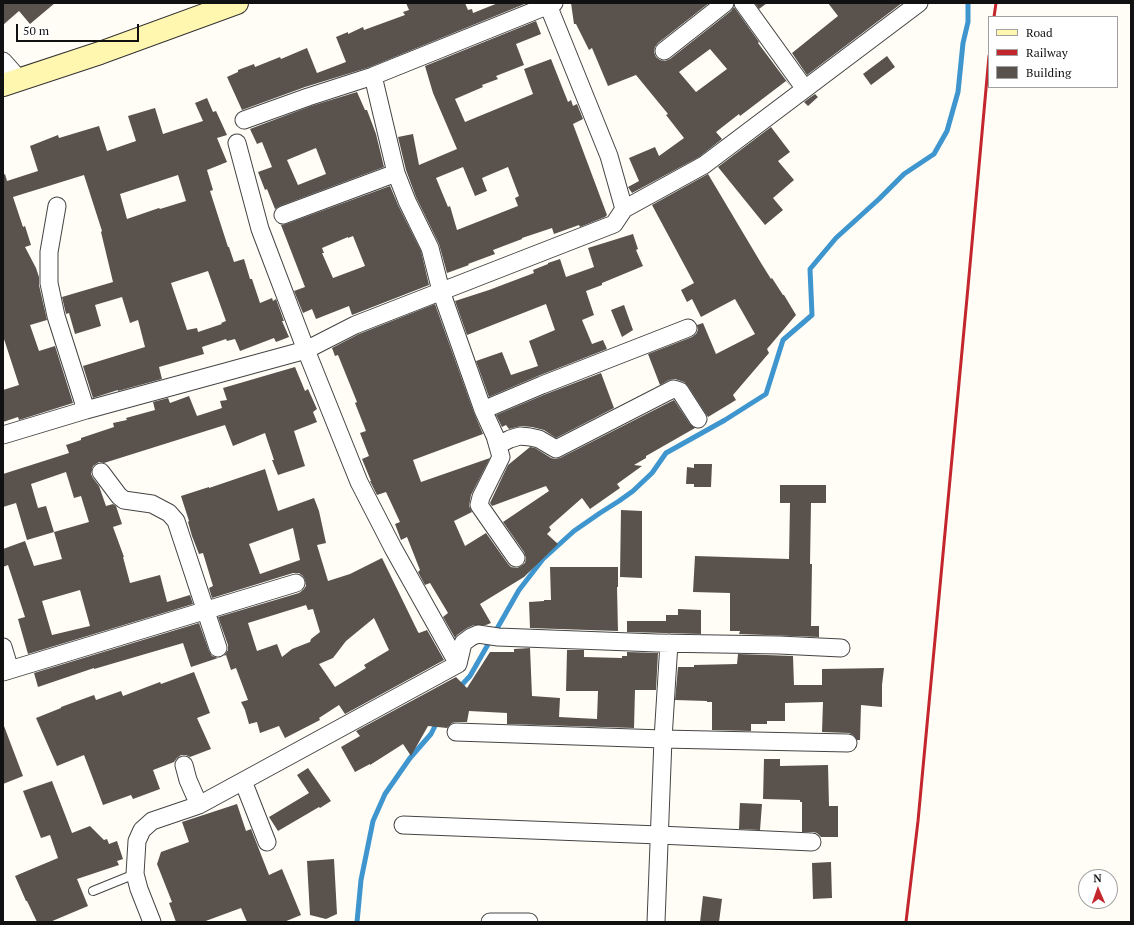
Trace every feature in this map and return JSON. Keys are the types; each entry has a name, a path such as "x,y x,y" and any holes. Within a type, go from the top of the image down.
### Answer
{"main road":[{"path":"11,82 100,53 237,3"}],"street":[{"path":"664,51 725,3"},
{"path":"743,3 805,89"},
{"path":"3,435 86,410 306,350 355,325 614,224 624,209 704,165 919,3"},
{"path":"244,120 373,76 551,4 609,156 624,209"},
{"path":"3,61 11,82"},
{"path":"373,76 396,173 407,201 430,248 441,291 501,456 481,497 479,505 516,558"},
{"path":"238,143 260,229 306,350 359,482 458,664"},
{"path":"284,215 396,173"},
{"path":"57,206 49,252 49,283 56,316 86,410"},
{"path":"483,410 542,385 688,328"},
{"path":"498,445 520,436 539,439 556,449 673,389 680,391 698,419"},
{"path":"101,472 119,496 124,500 152,504 169,513 176,521 218,648"},
{"path":"3,647 7,671 296,584"},
{"path":"152,922 139,889 135,874 137,841 142,830 152,822 199,805 458,664 463,643 478,634 498,637 669,644 779,645 841,648"},
{"path":"656,922 663,739 669,644"},
{"path":"456,732 848,743"},
{"path":"184,765 188,780 199,805"},
{"path":"243,781 267,842"},
{"path":"403,825 812,842"},
{"path":"490,922 529,922"}],"lane":[{"path":"93,891 135,874"}],"building":[{"path":"3,3 55,3 30,24 19,11 3,25"},
{"path":"406,3 465,3 468,10 472,9 473,13 498,3 527,3 370,67 305,87 242,110 227,77 238,72 238,70 254,64 255,67 280,57 281,59 307,48 317,73 346,62 336,37 348,32 348,34 363,27 364,30 405,15 403,12 409,10"},
{"path":"571,3 709,3 658,43 654,52 656,57 665,61 670,59 731,11 734,7 759,42 758,43 791,87 786,81 740,116 739,114 716,132 722,139 699,157 632,193 628,187 639,181 629,158 655,147 659,156 684,138 666,115 668,114 636,75 608,86 592,48 589,50 576,24 574,24","holes":["710,49 727,69 696,92 679,72"]},
{"path":"755,3 767,3 759,9"},
{"path":"828,3 902,3 807,75 792,53 838,16"},
{"path":"536,21 541,34 516,44 524,65 496,76 498,79 482,85 483,87 455,99 465,122 533,94 524,69 551,59 568,102 571,100 573,106 577,104 583,119 573,124 607,215 580,227 579,225 554,234 552,228 522,238 493,250 495,254 447,273 439,244 416,197 406,170 398,137 413,134 419,165 457,149 433,93 425,66","holes":["463,167 475,196 487,191 482,178 508,167 519,196 515,198 518,206 457,230 450,206 448,207 436,178"]},
{"path":"887,56 895,67 871,85 863,74"},
{"path":"357,92 365,110 367,110 376,134 384,167 275,209 258,172 272,167 262,142 257,144 250,129 311,106","holes":["316,148 326,174 298,185 287,160"]},
{"path":"815,94 818,97 808,106 804,102"},
{"path":"207,98 213,112 216,111 227,135 217,138 227,162 207,170 213,190 210,191 234,262 244,259 260,303 272,298 273,301 276,299 284,321 282,321 289,337 276,342 274,338 240,351 235,339 227,341 226,339 202,347 204,354 159,367 162,379 93,398 83,366 145,347 138,320 130,323 122,297 95,305 101,326 75,334 69,313 66,314 62,297 113,282 102,231 84,175 13,197 31,245 25,247 39,277 39,285 47,320 30,325 39,351 55,346 73,403 19,420 18,417 3,422 3,390 19,385 3,336 3,175 5,174 7,181 38,171 30,146 58,135 59,138 99,126 107,151 136,141 128,116 155,108 163,134 203,121 195,103","holes":["178,175 186,201 127,219 120,194","208,271 226,321 221,323 222,324 198,332 197,328 187,330 171,283"]},
{"path":"771,127 790,152 778,161 794,180 773,198 783,210 765,225 718,167"},
{"path":"708,174 761,263 771,279 772,278 784,295 796,315 767,349 769,353 733,395 736,400 708,417 684,382 675,379 669,380 660,385 648,354 692,337 698,330 697,325 703,323 716,354 755,334 735,299 701,317 692,299 687,302 681,290 694,283 652,205"},
{"path":"390,186 421,251 429,285 352,315 349,306 316,319 312,309 303,313 294,291 305,287 281,225","holes":["353,236 365,266 333,278 322,253 324,253 322,248"]},
{"path":"633,234 638,249 636,250 643,266 586,291 594,315 582,320 592,344 603,340 607,349 489,397 476,361 502,352 511,375 538,366 529,341 555,330 546,304 467,335 455,301 534,273 533,270 560,259 566,277 594,267 588,248"},
{"path":"435,304 483,434 413,460 421,482 490,458 471,495 469,506 472,512 454,521 465,546 486,533 511,567 517,568 525,563 526,558 524,552 503,522 549,491 546,486 492,506 490,503 508,465 530,447 535,448 551,458 560,458 674,400 690,424 695,428 646,456 646,458 634,465 642,466 617,484 620,488 590,509 582,498 549,527 551,530 547,534 558,544 524,577 480,604 491,623 486,625 474,625 467,628 455,638 443,617 448,613 430,583 425,585 418,572 420,570 407,537 401,540 395,524 400,522 386,492 377,495 370,481 362,459 369,456 360,433 366,431 355,403 357,402 338,355 335,356 332,348 359,334"},
{"path":"624,305 633,330 622,337 611,310"},
{"path":"295,367 305,391 308,389 317,409 313,412 317,422 294,431 305,466 278,475 272,460 274,460 265,433 233,446 225,425 104,463 99,462 93,466 91,474 99,486 106,506 113,504 116,506 122,524 113,527 124,557 130,583 160,575 167,602 190,595 193,604 28,654 18,619 25,617 8,565 3,567 3,549 25,541 34,566 62,559 54,532 27,540 16,503 3,507 3,474 69,453 66,445 81,440 81,438 114,427 113,423 127,420 126,418 155,410 153,402 168,398 170,403 189,396 197,416 222,408 220,401 227,400 223,388","holes":["66,472 74,498 81,496 89,522 54,532 46,506 38,508 31,484","80,590 90,626 52,635 42,601"]},
{"path":"601,373 614,408 556,438 544,430 532,427 521,426 509,429 506,425 502,427 496,415 546,394"},
{"path":"694,464 712,464 711,487 694,487 694,484 686,484 687,467 694,468"},
{"path":"265,469 278,511 314,498 319,511 326,543 317,545 328,581 350,574 382,558 418,632 427,630 444,660 345,714 339,705 319,718 320,720 285,738 279,726 260,733 257,722 249,724 241,702 248,700 236,668 231,670 226,655 224,656 228,650 228,645 218,617 299,593 306,586 305,580 299,573 293,573 212,598 209,588 213,586 203,553 199,554 192,536 181,496","holes":["293,528 300,560 260,574 249,544","306,605 308,610 313,609 320,632 311,639 310,642 292,649 282,657 277,644 257,651 248,623","374,618 389,650 364,665 366,668 335,687 319,664 333,658 346,641"]},
{"path":"780,485 826,485 826,503 811,503 811,626 819,626 819,637 739,634 740,631 730,631 730,593 693,592 695,556 789,559 790,503 780,503"},
{"path":"621,510 642,511 642,578 620,577"},
{"path":"550,567 618,567 618,631 530,628 529,602 551,600"},
{"path":"678,609 701,610 701,634 627,632 627,621 666,621 666,615 678,615"},
{"path":"199,623 209,651 212,656 218,658 191,667 183,643 94,668 38,687 34,673"},
{"path":"530,648 532,696 560,698 559,717 597,719 598,691 566,691 567,650 584,650 584,657 622,658 622,656 627,656 627,652 658,653 656,690 635,690 634,728 507,724 507,713 469,711 467,722 452,723 447,728 428,726 411,756 403,744 370,765 355,772 341,747 360,736 356,731 456,677 467,688 490,652 514,652 514,649"},
{"path":"738,654 793,656 794,685 822,685 822,669 884,668 882,707 861,705 860,740 857,740 849,733 822,732 823,702 785,703 785,721 767,721 767,724 751,724 751,731 712,730 712,702 675,700 678,667 737,664"},
{"path":"194,672 210,713 197,718 211,749 190,757 181,755 174,762 153,770 160,789 133,799 131,795 103,805 84,755 57,766 36,718 94,695 96,700 121,691 123,696 160,682 161,684"},
{"path":"4,726 23,776 3,784 3,727"},
{"path":"764,759 780,759 780,766 828,765 829,806 838,806 838,837 821,837 817,833 802,832 802,802 800,802 800,800 763,799"},
{"path":"308,768 331,801 278,831 269,817 309,793 297,775"},
{"path":"52,781 72,833 90,826 104,840 107,839 109,844 117,841 123,859 117,861 119,865 77,879 88,906 50,922 37,922 15,876 58,858 50,835 41,838 23,791"},
{"path":"740,803 762,804 760,830 739,829"},
{"path":"237,804 246,831 251,829 269,875 282,869 301,915 284,922 247,922 241,908 203,922 176,922 169,903 172,902 157,864 161,852 189,842 182,822"},
{"path":"334,859 337,914 326,919 310,915 307,861"},
{"path":"831,862 832,898 813,899 812,863"},
{"path":"703,896 722,899 719,922 700,922"}],"waterway":[{"path":"458,689 470,676 519,590 543,559 574,531 633,491 652,473 666,453 725,420 766,394 783,340 812,315 810,269 836,238 904,174 934,154 947,131 958,92 963,43 968,22 968,3"},
{"path":"357,922 361,880 373,821 385,794 410,758 431,734 437,722"}],"railway":[{"path":"994,16 996,3"},
{"path":"906,922 918,821 988,67"}]}
